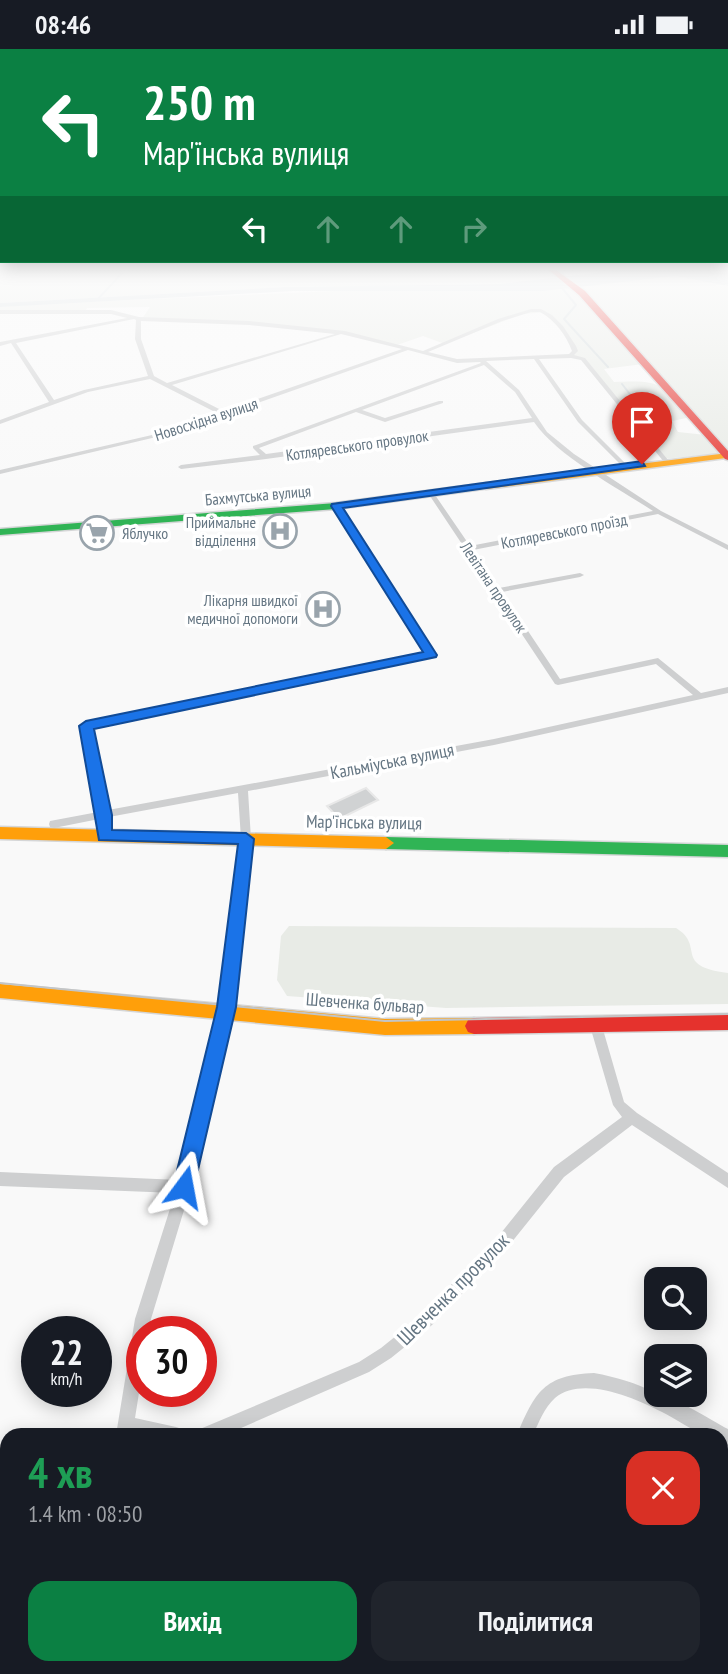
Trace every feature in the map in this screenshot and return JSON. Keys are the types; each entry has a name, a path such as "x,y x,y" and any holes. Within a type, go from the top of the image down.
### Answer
{"street":[{"path":"15,346 53,403"},
{"path":"140,346 151,377"},
{"path":"167,385 301,346"},
{"path":"395,346 447,360 484,362 571,356 583,359 666,461"},
{"path":"422,353 440,346"},
{"path":"571,356 575,351 573,346"},
{"path":"628,346 727,456"},
{"name":"Новосхідна вулиця","path":"0,472 167,433 407,349"},
{"path":"536,358 580,421 625,466"},
{"path":"266,457 255,447 484,362"},
{"path":"484,362 517,391 534,420 554,441 593,471 659,512 728,548"},
{"path":"0,422 93,389 151,377 223,414"},
{"path":"356,409 385,420 441,403"},
{"name":"Котляревського провулок","path":"181,467 534,420"},
{"name":"Бахмутська вулиця","path":"0,532 336,506 625,466 727,456"},
{"name":"Левітана провулок","path":"431,493 558,682 658,661 698,696"},
{"path":"104,836 104,815 86,726 431,655 336,506"},
{"name":"Котляревського проїзд","path":"468,549 659,512"},
{"path":"497,591 580,575"},
{"name":"Кальміуська вулиця","path":"54,824 494,742 728,690"},
{"path":"125,1428 143,1319 184,1187 226,1011 246,839 243,789"},
{"name":"Мар'їнська вулиця","path":"0,833 728,851"},
{"name":"Шевченка бульвар","path":"0,991 385,1027 596,1026 728,1021"},
{"path":"596,1026 619,1105 632,1117 728,1181"},
{"name":"Шевченка провулок","path":"222,1428 364,1367 386,1353 426,1320 486,1261 559,1173 632,1117"},
{"path":"0,1179 184,1187"},
{"path":"528,1428 540,1403 553,1390 571,1381 590,1379 610,1382 707,1428"}],"shaded area":[{"path":"626,346 643,364 604,369 614,382 651,383 666,390 691,417 672,421 678,432 706,435 723,453 664,459 583,359 571,356 575,347"},
{"path":"629,346 728,346 728,454"},
{"path":"289,926 676,928 685,935 692,955 700,966 728,973 728,1004 446,1008 287,996 277,980 281,936"}],"building":[{"path":"366,788 378,800 339,819 327,806"}],"waterway":[{"path":"589,346 608,367"},
{"path":"622,384 664,438"}],"tram line":[{"path":"0,983 385,1021 728,1014"}],"traffic: fast":[{"path":"0,532 336,506 486,486"},
{"path":"386,843 728,851"}],"traffic: slow":[{"path":"486,486 726,455"},
{"path":"0,833 386,843"},
{"path":"0,991 385,1027 474,1026"}],"traffic: jam":[{"path":"629,346 728,457"},
{"path":"474,1026 728,1022"}],"place":[{"name":"Приймальне відділення","path":"280,531"},
{"name":"Яблучко","path":"97,533"},
{"name":"Лікарня швидкої медичної допомоги","path":"323,609"}],"route":[{"path":"184,1187 226,1007 246,839 104,836 104,815 86,726 431,655 336,506 642,464"}]}
